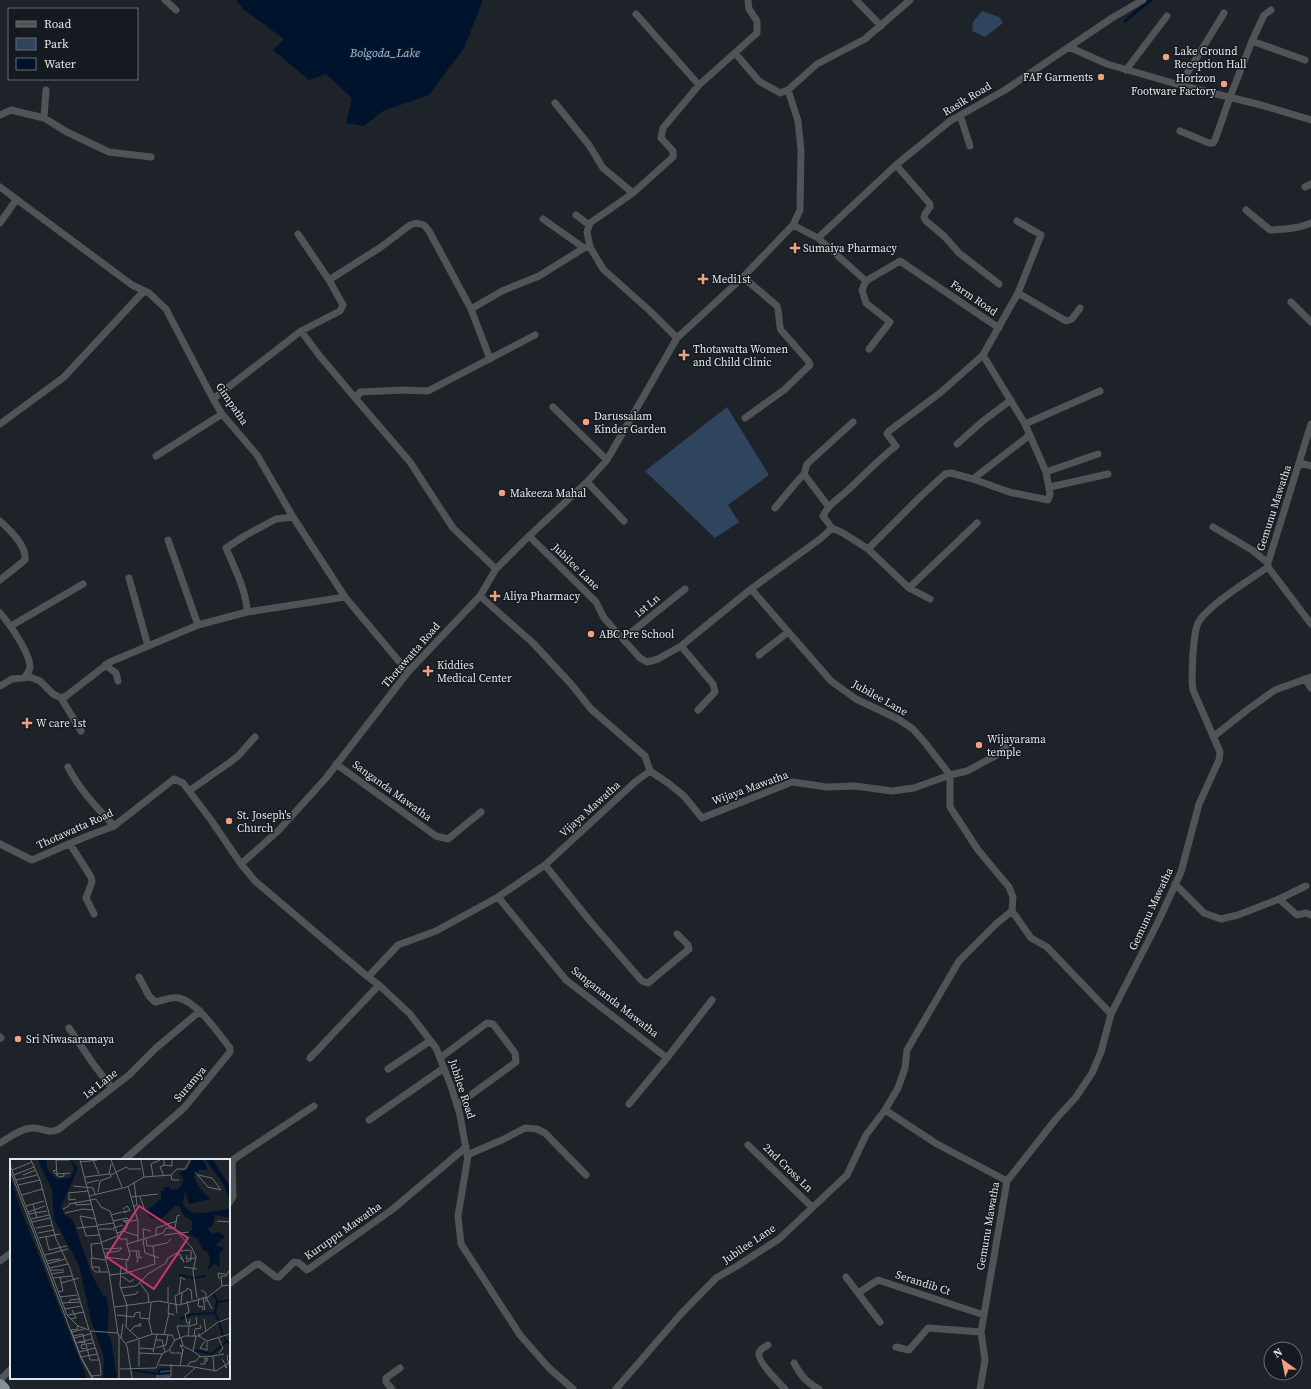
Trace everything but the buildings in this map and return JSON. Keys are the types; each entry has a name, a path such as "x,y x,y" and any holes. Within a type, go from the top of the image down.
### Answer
{"highway":[{"path":"0,1385 4,1389"}],"street":[{"path":"165,0 176,10"},
{"path":"587,248 587,232 590,223 633,194 673,158 673,151 661,138 663,128 699,85 757,33 756,21 749,9 748,0"},
{"path":"856,0 881,26"},
{"name":"Rasik Road","path":"818,238 896,165 950,121 1005,90 1143,0"},
{"path":"735,53 759,81 780,93 788,90 817,64 865,39 881,26 906,1"},
{"path":"1180,131 1208,143 1213,143 1252,41 1264,15 1271,10"},
{"path":"1180,85 1224,13"},
{"path":"636,14 699,85"},
{"path":"1126,70 1167,16"},
{"path":"1252,41 1305,60"},
{"path":"1069,47 1107,64 1126,70 1262,105 1311,120"},
{"path":"44,118 46,90"},
{"path":"788,90 798,121 801,150 800,210 793,224 818,238 866,281 862,290 866,303 890,322 869,349"},
{"path":"555,102 589,145 603,168 633,194"},
{"path":"0,115 11,110 44,118 67,132 109,152 151,157"},
{"path":"960,115 970,146"},
{"path":"896,165 930,204 930,207 924,217 926,221 944,236 959,253 999,284"},
{"name":"Gimpatha","path":"0,187 132,285 149,294 166,309 222,414 256,456 345,598 408,672"},
{"path":"0,224 16,200"},
{"path":"1246,210 1270,230 1301,228 1311,223"},
{"path":"576,215 589,225"},
{"path":"543,219 587,248 604,269 677,338"},
{"path":"999,328 1018,293 1041,235 1017,221"},
{"path":"329,280 380,247 410,225 417,223 424,225 429,231 471,309 490,359"},
{"name":"Thotawatta Road","path":"0,844 32,860 114,826 174,779 184,783 242,864 278,831 303,804 408,672 480,596 496,569 587,482 607,460 677,338 743,277 793,224"},
{"path":"213,399 301,331 340,311 344,305 298,234"},
{"path":"471,309 502,291 539,276 587,248"},
{"name":"Farm Road","path":"828,506 846,492 896,446 887,434 889,431 940,394 983,355 999,328 900,261 866,281"},
{"path":"743,277 777,306 781,330 810,365 784,390 745,418"},
{"path":"0,424 64,377 144,291"},
{"path":"1018,293 1066,321 1072,320 1080,308"},
{"path":"1291,302 1311,322"},
{"path":"301,331 319,355 410,462 453,528 496,569"},
{"path":"356,399 360,392 403,390 428,391 534,335"},
{"path":"868,549 945,474 951,473 1009,492 1048,500 1050,486 1046,472 1025,424 983,355"},
{"path":"1025,424 1100,391"},
{"path":"957,444 983,421 1011,400"},
{"path":"553,407 607,460"},
{"path":"156,456 222,414"},
{"path":"775,508 804,474 807,464 853,422"},
{"name":"Gemunu Mawatha","path":"980,1389 985,1360 981,1332 1007,1181 1056,1119 1076,1097 1092,1073 1101,1052 1111,1014 1160,920 1181,872 1199,804 1219,760 1220,752 1192,690 1195,636 1198,624 1207,612 1268,565 1311,424"},
{"path":"972,479 1026,438 1029,434"},
{"path":"1046,472 1098,454"},
{"path":"1300,463 1311,466"},
{"path":"804,474 828,506 823,516 832,528 843,533 868,549 909,588 930,599"},
{"path":"1050,486 1108,474"},
{"path":"587,482 624,521"},
{"path":"247,612 247,605 243,592 226,548 246,535 276,519 293,517"},
{"path":"0,521 18,541 26,554 25,560 0,580"},
{"path":"909,588 977,523"},
{"path":"1213,527 1252,550 1268,565 1311,624"},
{"path":"751,589 820,539 832,528"},
{"name":"Jubilee Lane","path":"529,536 596,602 604,618 640,658 647,662 658,659 681,646 751,589 831,681 856,699 898,719 913,729 950,775"},
{"path":"168,540 198,625"},
{"path":"129,578 148,646"},
{"path":"11,626 83,584"},
{"name":"1st Ln","path":"623,639 686,589"},
{"path":"480,596 533,643 592,709 645,756 650,771"},
{"path":"61,698 66,696 110,662 198,625 247,612 345,598"},
{"path":"0,613 11,626 22,645 28,661 30,667 24,678"},
{"path":"759,654 788,632"},
{"path":"681,646 713,684 715,692 698,710"},
{"path":"105,665 116,672 118,681"},
{"path":"0,686 12,679 30,676 40,681 53,694 61,698 81,731"},
{"path":"1213,737 1275,690 1308,678 1311,688"},
{"path":"189,790 229,763 255,737"},
{"path":"1011,741 999,754 967,771 950,775 950,807 978,850 1009,887 1013,897 1012,910 1031,938 1047,947 1111,1014"},
{"name":"Sanganda Mawatha","path":"336,764 436,836 448,839 481,812"},
{"path":"68,766 74,779 114,826"},
{"name":"Wijaya Mawatha","path":"650,771 684,796 702,818 792,782 827,787 855,786 892,791 914,788 950,775"},
{"name":"Vijaya Mawatha","path":"545,865 635,782 650,771"},
{"path":"70,844 91,877 92,882 86,898 94,914"},
{"name":"Jubilee Road","path":"242,864 255,881 368,977 379,984 410,1014 436,1048 460,1115 466,1155 468,1156 458,1216 462,1244 520,1335 569,1388"},
{"path":"368,977 398,945 436,931 498,897 545,865 590,921 642,981 648,983 689,949 688,944 677,934"},
{"path":"1175,884 1204,913 1221,919 1238,915 1279,899 1306,886"},
{"name":"Sangananda Mawatha","path":"498,897 566,980 667,1058"},
{"path":"1279,899 1297,915 1306,913 1311,915"},
{"name":"Jubilee Lane","path":"616,1389 680,1315 716,1278 779,1239 847,1175 866,1135 885,1110 898,1088 905,1068 907,1050 959,961 1012,910"},
{"path":"139,977 149,996 155,1002 171,997 179,998 186,1000 200,1011"},
{"path":"310,1058 379,984"},
{"path":"629,1104 712,1000"},
{"name":"1st Lane","path":"0,1143 26,1129 33,1128 53,1132 59,1129 129,1075 156,1048 200,1011"},
{"name":"Suramya","path":"125,1159 184,1108 230,1052 230,1048 200,1011"},
{"path":"440,1058 487,1022 493,1024 515,1053 516,1062 457,1105"},
{"path":"69,1028 94,1065 112,1088"},
{"path":"388,1070 430,1041"},
{"path":"369,1120 444,1068"},
{"path":"230,1202 233,1197 232,1162 234,1159 314,1106"},
{"path":"885,1110 937,1144 1007,1181"},
{"path":"466,1155 502,1140 525,1128 537,1129 545,1133 586,1175"},
{"name":"2nd Cross Ln","path":"748,1145 812,1207"},
{"name":"Kuruppu Mawatha","path":"230,1283 255,1264 259,1264 276,1277 279,1277 294,1262 299,1263 307,1270 393,1209 466,1147"},
{"path":"0,1261 10,1253"},
{"path":"846,1277 880,1322"},
{"name":"Serandib Ct","path":"858,1293 878,1280 984,1315"},
{"path":"896,1347 909,1350 928,1328 981,1332"},
{"path":"768,1345 759,1352 759,1356 763,1364 784,1389"},
{"path":"794,1363 807,1382 819,1389"},
{"path":"392,1389 386,1382 386,1378 400,1368"},
{"path":"0,1380 10,1370"}],"green space":[{"path":"982,11 999,17 1003,23 985,37 972,31 973,22"},
{"path":"727,407 769,475 728,505 739,522 715,538 645,471"}],"water":[{"name":"Bolgoda_Lake","path":"236,0 483,0 464,48 429,95 383,111 364,126 346,123 352,98 326,74 309,80 273,50 284,39 243,9"},
{"path":"1148,0 1153,0 1125,23 1123,21"}],"place":[{"name":"Lake Ground Reception Hall","path":"1166,57"},
{"name":"FAF Garments","path":"1101,77"},
{"name":"Horizon Footware Factory","path":"1224,84"},
{"name":"Sumaiya Pharmacy","path":"795,248"},
{"name":"Medi1st","path":"703,279"},
{"name":"Thotawatta Women and Child Clinic","path":"684,355"},
{"name":"Darussalam Kinder Garden","path":"586,422"},
{"name":"Makeeza Mahal","path":"502,493"},
{"name":"Aliya Pharmacy","path":"495,596"},
{"name":"ABC Pre School","path":"591,634"},
{"name":"Kiddies Medical Center","path":"428,671"},
{"name":"W care 1st","path":"27,723"},
{"name":"Wijayarama temple","path":"979,745"},
{"name":"St. Joseph's Church","path":"229,821"},
{"name":"Sri Niwasaramaya","path":"18,1039"}]}
